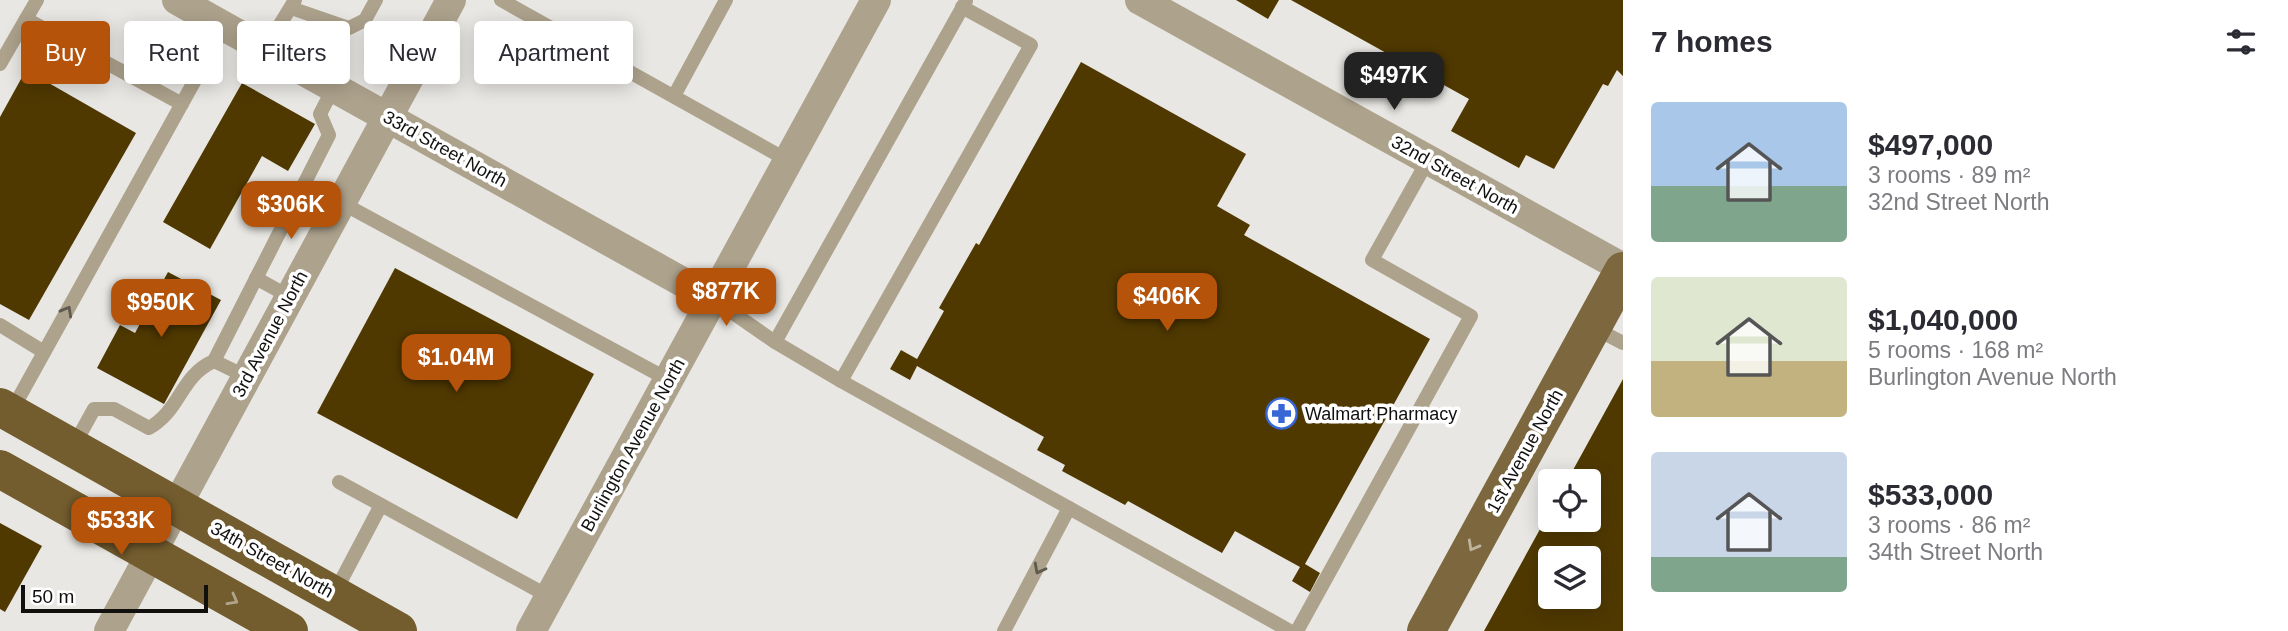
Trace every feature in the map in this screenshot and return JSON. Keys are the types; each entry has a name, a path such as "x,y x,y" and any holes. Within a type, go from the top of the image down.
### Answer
{"highway":[{"name":"34th Street North","path":"5,410 398,631"},
{"path":"0,470 289,631"}],"main road":[{"name":"1st Avenue North","path":"1426,631 1608,335 1623,270"}],"street":[{"name":"33rd Street North","path":"177,0 237,33"},
{"name":"3rd Avenue North","path":"109,631 451,0"},
{"name":"Burlington Avenue North","path":"531,631 876,0"},
{"name":"32nd Street North","path":"1140,0 1172,8 1428,160 1623,270"},
{"name":"33rd Street North","path":"329,84 713,299"}],"lane":[{"path":"0,64 37,0"},
{"path":"282,21 293,4 349,28 365,20 376,0"},
{"path":"501,0 789,161"},
{"path":"674,96 726,0"},
{"path":"775,342 965,3 1031,45 841,381"},
{"path":"26,19 182,104"},
{"path":"5,410 44,352 225,26"},
{"path":"72,448 94,410 114,409 149,428 163,420 197,369 214,361 328,135 320,114 334,87"},
{"path":"1297,631 1471,316 1372,261 1428,160"},
{"path":"341,202 668,380"},
{"path":"256,278 290,297"},
{"path":"713,299 775,342 841,381 1290,631"},
{"path":"0,325 44,352"},
{"path":"214,361 247,377"},
{"path":"340,482 550,597"},
{"path":"333,595 381,505"},
{"path":"1004,631 1069,508"}],"building":[{"path":"1236,0 1279,0 1268,19"},
{"path":"1291,0 1623,0 1623,76 1617,70 1608,86 1603,84 1554,169 1526,155 1519,168 1451,131 1469,99"},
{"path":"1081,62 1246,154 1217,206 1250,225 1244,235 1430,339 1305,564 1320,573 1310,592 1292,581 1300,567 1235,531 1222,553 1128,501 1125,505 1062,471 1065,465 1037,450 1044,437 917,366 910,380 890,369 901,350 917,359 944,311 939,308 976,243 979,245"},
{"path":"21,79 21,84 50,84 136,133 29,320 0,304 0,117"},
{"path":"241,84 315,124 288,171 262,156 210,249 163,222"},
{"path":"395,268 594,374 517,519 317,413"},
{"path":"168,272 221,300 164,404 97,368 120,325 135,333"},
{"path":"1623,379 1623,631 1484,631 1538,532 1601,532 1601,469 1574,469"},
{"path":"0,523 42,546 5,612 0,609"}],"place":[{"name":"Walmart Pharmacy","path":"1282,414"}]}
